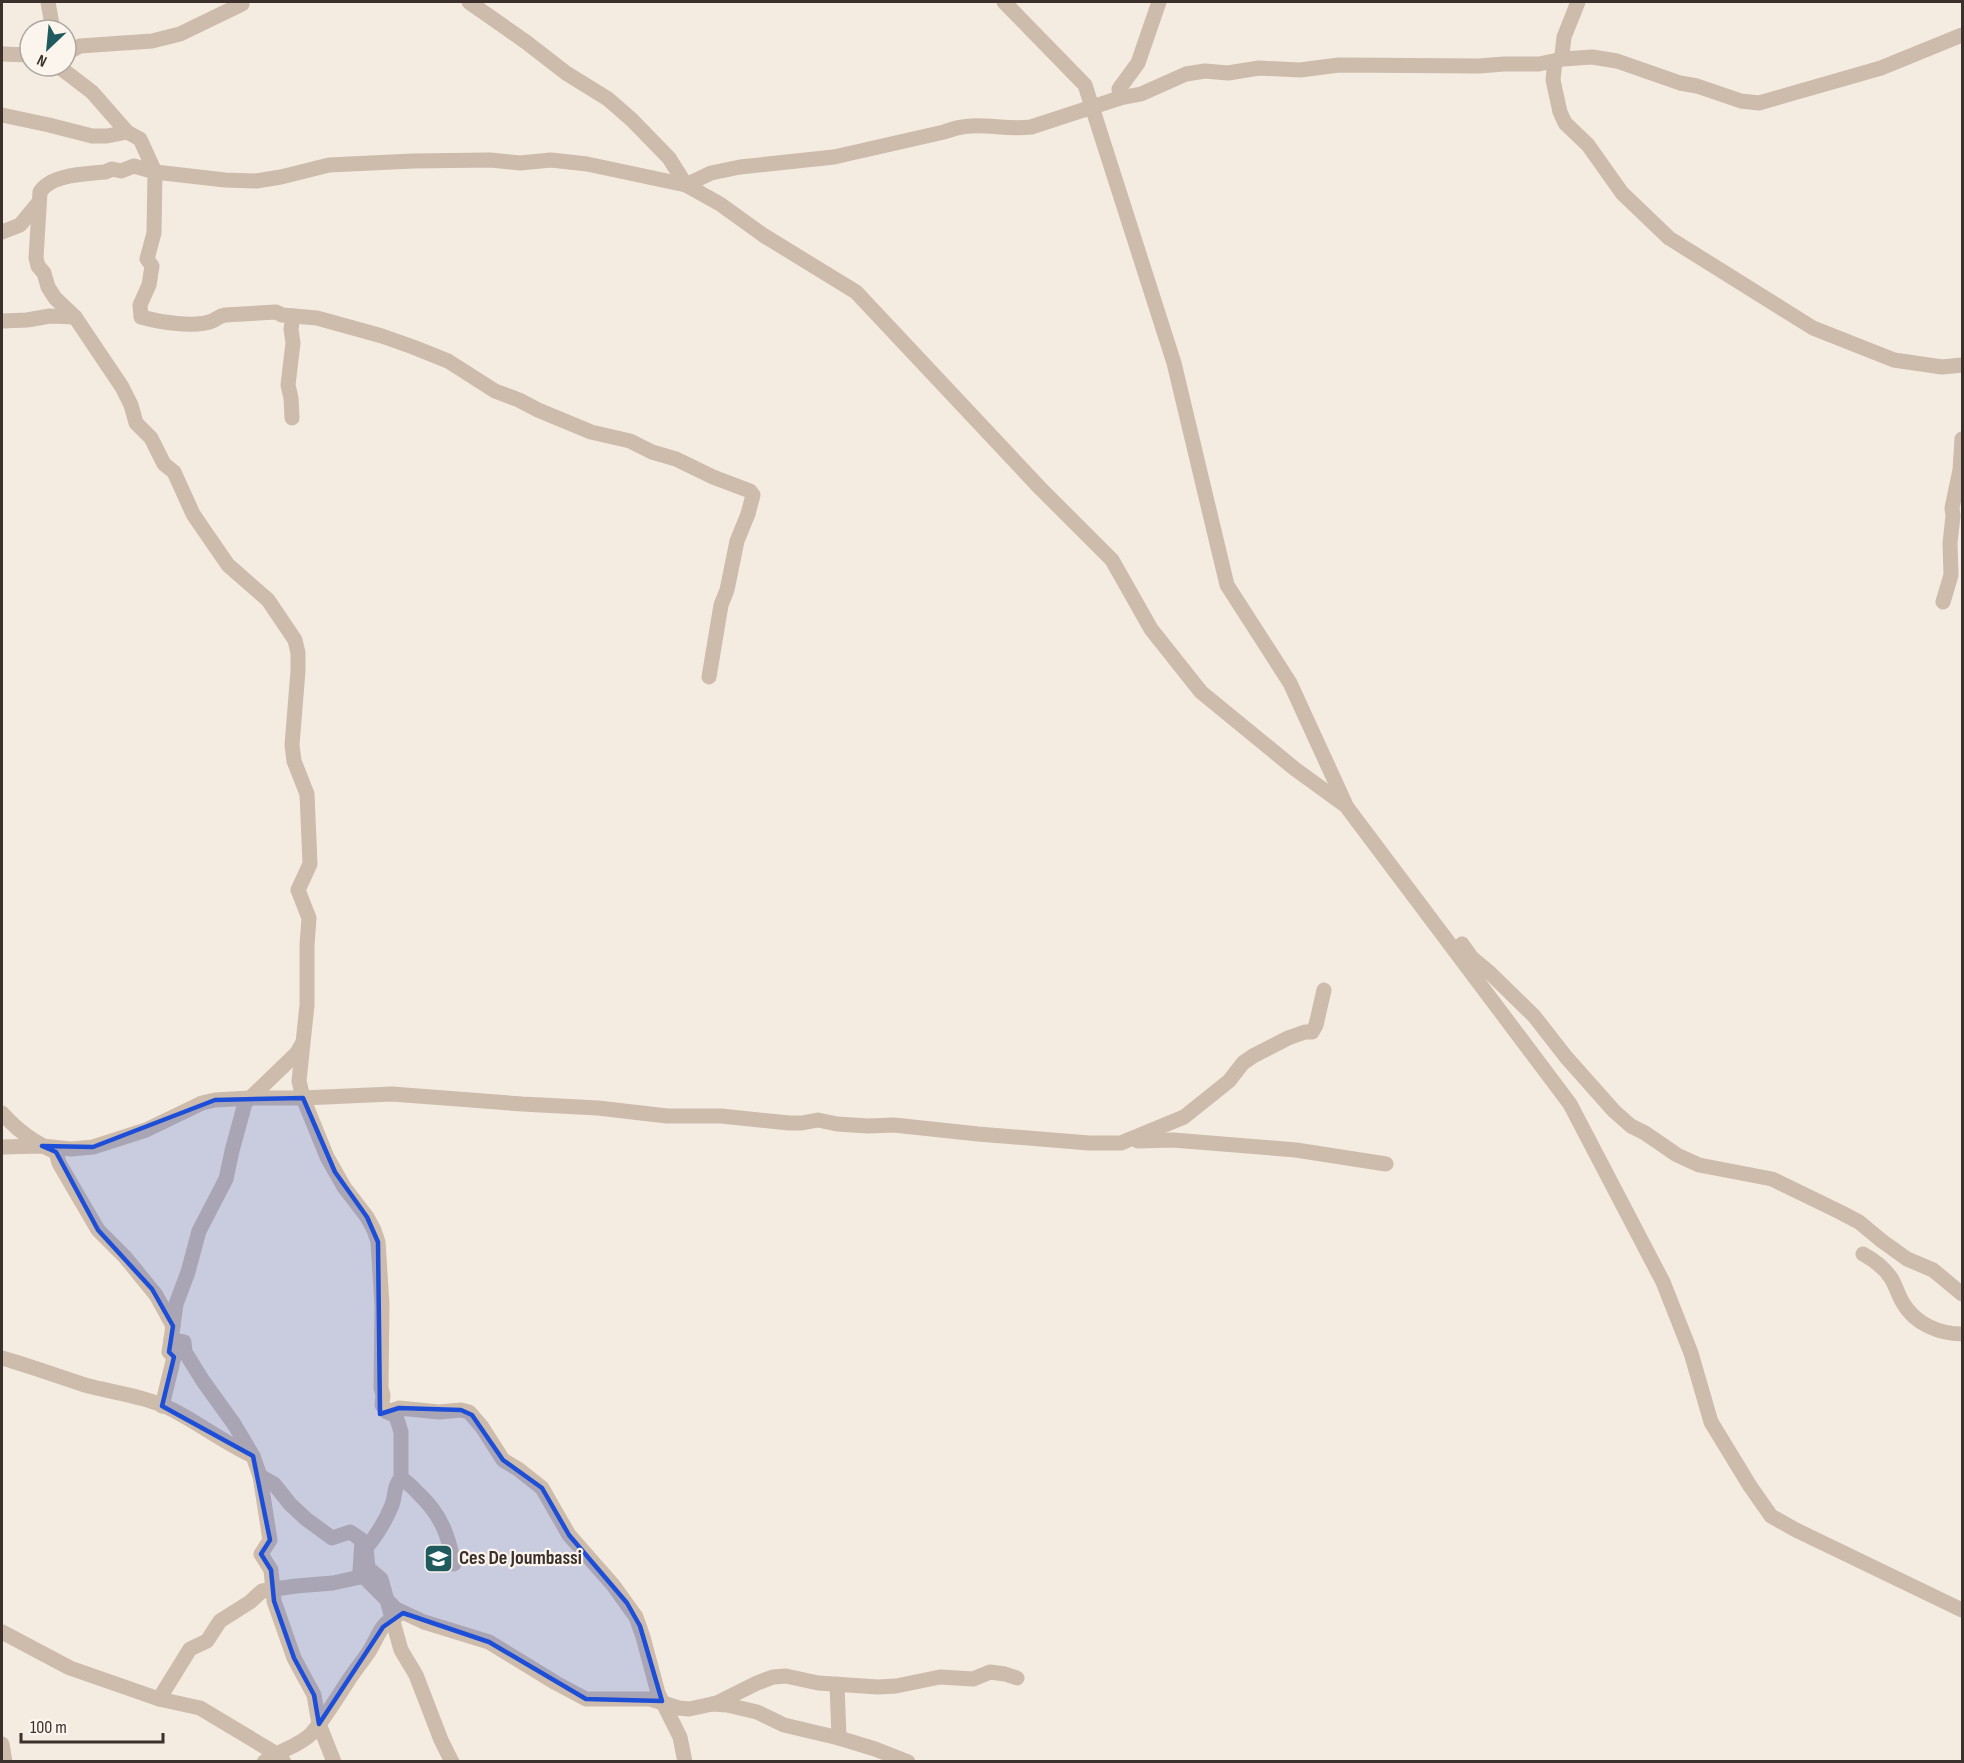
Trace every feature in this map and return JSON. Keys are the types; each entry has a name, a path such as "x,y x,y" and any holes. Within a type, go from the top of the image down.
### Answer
{"street":[{"path":"48,2 51,18"},
{"path":"469,2 566,73 608,99 669,158 686,185"},
{"path":"1004,2 1085,85 1174,363 1227,585 1290,683 1346,806 1570,1104 1663,1282 1691,1353 1711,1422 1771,1516 1962,1610"},
{"path":"1120,98 1119,90 1138,63 1159,2"},
{"path":"1578,2 1564,38 1562,55 1557,60 1553,80 1560,112 1565,123 1588,145 1622,193 1669,238 1814,328 1894,360 1942,367 1962,365"},
{"path":"78,47 152,41 180,34 242,4"},
{"path":"686,185 711,173 834,157 960,127 984,125 1020,129 1046,124 1120,98 1142,94 1186,74 1205,71 1228,73 1259,68 1300,70 1339,65 1539,64 1592,57 1617,61 1741,101 1759,103 1881,68 1962,35"},
{"path":"2,54 18,55"},
{"path":"77,78 127,132 140,139 155,171 154,233 147,259 152,266 149,285 140,305 141,317 159,322 200,324 214,321 225,315 276,312 317,318 382,336 448,361 495,391 538,410 591,432 630,441 750,491 753,495 737,541 721,605 709,677"},
{"path":"2,115 92,136 127,132"},
{"path":"386,1598 381,1580 368,1568 366,1548 392,1504 395,1484 401,1478 401,1432 396,1416 387,1412 382,1405 384,1395 381,1388 378,1242 367,1217 335,1172 303,1098 299,1081 307,1005 309,918 298,890 310,864 307,794 294,761 292,745 298,671 295,640 268,600 228,565 193,514 174,472 164,464 151,438 136,423 131,405 122,387 75,317 48,287 36,258 40,192 44,186 62,178 112,170 121,171 134,166 225,180 256,181 328,165 490,160 520,164 551,160 587,164 686,185 720,204 763,235 856,292 1040,488 1112,560 1151,629 1201,692 1295,769 1346,806"},
{"path":"2,232 20,225 39,202"},
{"path":"2,321 27,321 50,316 75,317"},
{"path":"292,418 288,385 293,343 291,329 293,316"},
{"path":"1943,602 1951,575 1949,552 1952,508 1960,470 1962,444"},
{"path":"1382,855 1441,918 1472,958 1534,1016 1566,1057 1614,1111 1631,1126 1699,1166 1772,1179 1840,1212 1859,1222 1907,1259 1933,1270 1962,1294"},
{"path":"1121,1143 1184,1117 1229,1081 1243,1063 1252,1056 1288,1038 1312,1032 1316,1025 1324,990"},
{"path":"162,1406 174,1358 169,1352 176,1304 188,1272 199,1231 226,1179 242,1111 250,1098 297,1053 302,1042"},
{"path":"2,1147 42,1146 71,1149 93,1147 146,1130 202,1103 250,1098 392,1094 598,1108 667,1116 721,1116 789,1123 818,1120 837,1124 894,1125 1089,1143 1150,1140 1191,1141 1307,1151 1386,1164"},
{"path":"2,1113 17,1129 42,1146 56,1152 59,1163 98,1230 152,1288 172,1333 184,1342 185,1352 253,1456 260,1476 270,1540 261,1554 271,1570 274,1601 294,1658 314,1695 319,1724 334,1761"},
{"path":"1863,1254 1880,1264 1891,1278 1910,1314 1936,1331 1962,1334"},
{"path":"2,1358 87,1386 144,1399 162,1406 230,1446 253,1456"},
{"path":"387,1412 399,1408 439,1412 461,1410 472,1415 503,1460 542,1488 569,1535 627,1603 640,1626 658,1693 680,1737 685,1761"},
{"path":"260,1476 274,1484 306,1519 332,1538 350,1532 362,1540 360,1570 396,1609 401,1650 416,1675 441,1740 452,1761"},
{"path":"401,1478 411,1485 437,1513 448,1534 454,1564"},
{"path":"159,1699 190,1649 207,1641 220,1621 250,1602 262,1591 333,1583 364,1576"},
{"path":"2,1632 70,1668 159,1699 200,1708 274,1759 300,1744 319,1724 388,1620 398,1616 489,1642 586,1699 650,1699 689,1709 717,1703 773,1677 786,1676 818,1683 878,1687 896,1686 940,1677 973,1679 990,1672 1017,1678"},
{"path":"837,1684 839,1738"},
{"path":"708,1704 727,1705 758,1712 784,1725 839,1738 908,1761"},
{"path":"2,1744 5,1761"}],"highlighted area":[{"path":"303,1098 335,1172 367,1217 378,1242 380,1414 399,1408 461,1410 472,1415 503,1460 542,1488 569,1535 627,1603 640,1626 662,1701 586,1699 489,1642 403,1613 383,1627 319,1724 314,1695 294,1658 274,1601 271,1570 261,1554 270,1540 253,1456 162,1406 174,1357 169,1352 173,1326 152,1289 98,1230 56,1152 42,1146 93,1147 215,1100"}],"place":[{"name":"Ces De Joumbassi","path":"438,1558"}]}
